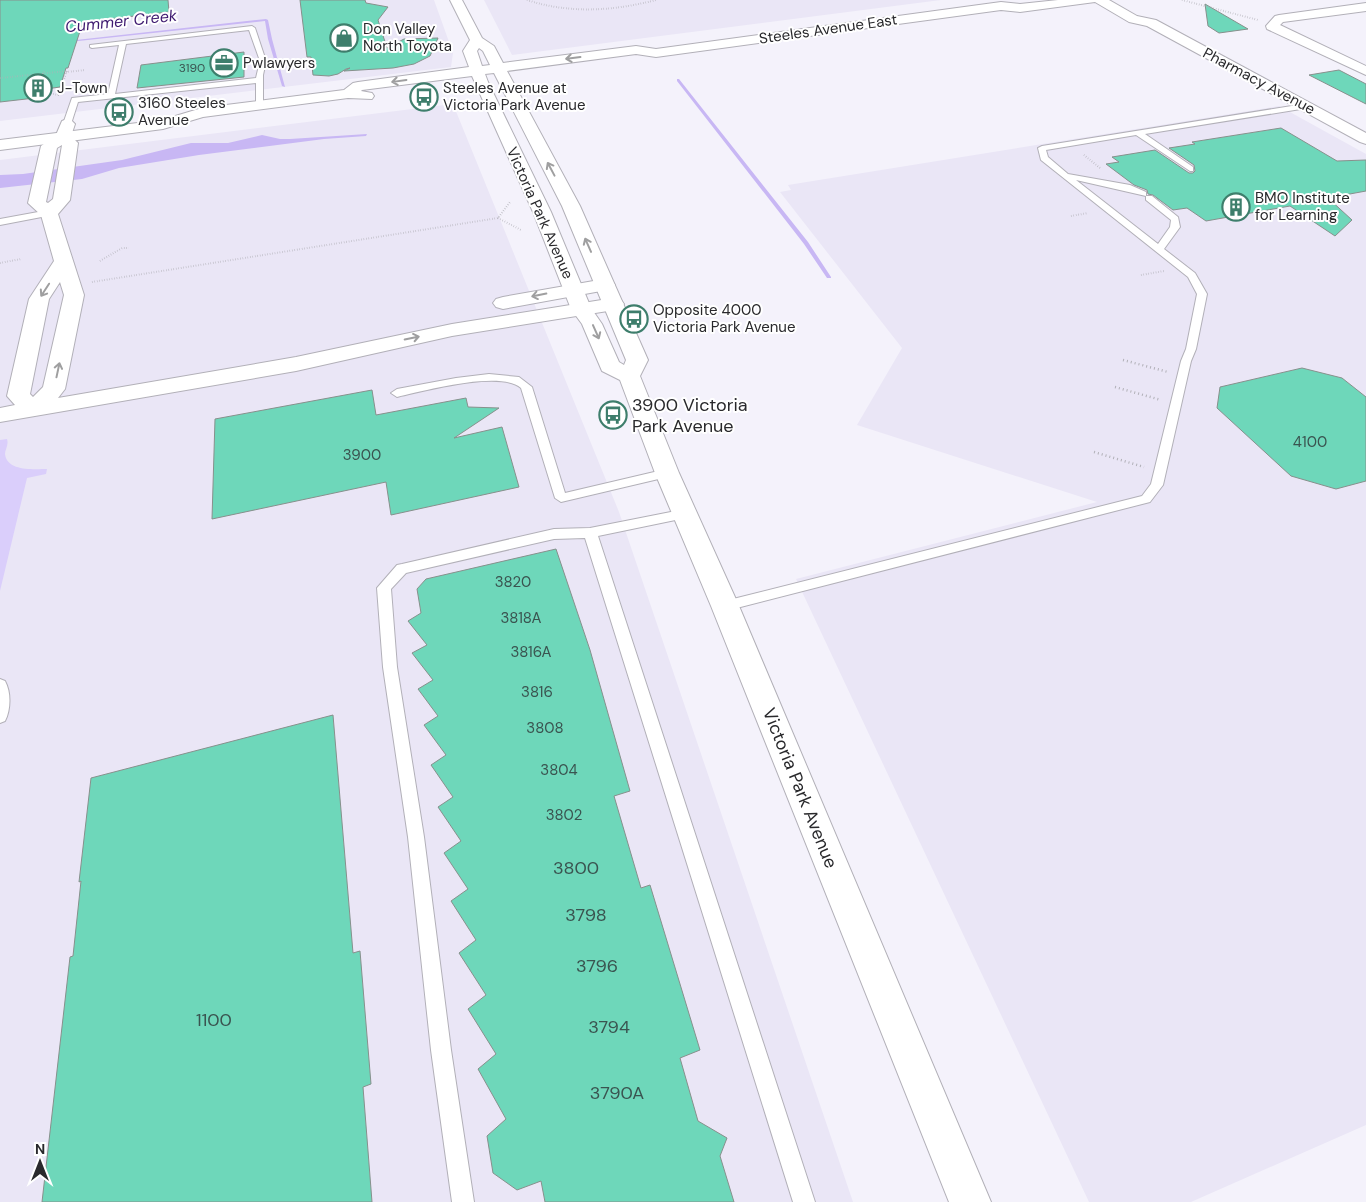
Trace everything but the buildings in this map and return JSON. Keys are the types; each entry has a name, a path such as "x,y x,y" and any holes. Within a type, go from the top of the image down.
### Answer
{"main road":[{"name":"Victoria Park Avenue","path":"456,0 477,40 489,48 571,206 637,360 629,376"},
{"name":"Steeles Avenue East","path":"1001,6 1014,0"},
{"name":"Steeles Avenue East","path":"0,133 65,131 163,124 202,113 348,94 363,97 479,76 646,58 656,53 1001,6 1020,8 1090,0"},
{"name":"Pharmacy Avenue","path":"1100,0 1133,19 1151,23 1366,140"},
{"name":"Pharmacy Avenue","path":"1118,0 1148,16 1151,23"},
{"path":"1366,7 1279,19 1272,26 1366,71"},
{"name":"Victoria Park Avenue","path":"477,40 470,51 479,76 542,212 581,309 592,324 610,366 629,376 667,473 725,606 970,1202"},
{"name":"Steeles Avenue East","path":"0,145 65,131"},
{"path":"33,409 54,389 74,295 49,213 37,203 49,146 65,131 70,143 61,200 49,213"},
{"path":"33,409 18,396 33,322 39,299 64,261"},
{"path":"296,364 407,323 574,289 605,285"},
{"path":"0,415 296,364 452,330 614,304"}],"lane":[{"path":"92,46 252,28 263,61 259,80 260,106"},
{"path":"111,96 122,43"},
{"path":"65,131 75,100 111,96 110,98 259,80"},
{"path":"725,606 1146,499 1157,485 1186,361 1192,349 1202,294 1192,275 1044,158 1042,148 1304,106"},
{"path":"1137,132 1190,169"},
{"path":"1066,176 1130,188 1146,196 1175,219 1174,227 1159,249"},
{"path":"0,222 49,213"},
{"path":"397,393 490,377 513,378 522,383 526,387 561,498 667,473"},
{"path":"463,1202 441,1050 416,837 390,667 384,588 402,569 554,534 590,533 686,514"},
{"path":"590,533 804,1202"},
{"path":"0,685 2,708 0,716"}],"path":[{"path":"527,0 538,5 574,8 620,8 656,0"},
{"path":"1182,0 1273,23"},
{"path":"0,78 66,70 66,72 85,70"},
{"path":"41,91 58,95 66,72"},
{"path":"1079,152 1107,173"},
{"path":"498,218 510,202"},
{"path":"86,283 498,218 521,230"},
{"path":"100,262 122,248 129,248"},
{"path":"0,263 21,259"},
{"path":"1140,275 1172,270"},
{"path":"1123,360 1174,373"},
{"path":"1115,387 1166,402"},
{"path":"1094,452 1147,468"}],"shaded area":[{"path":"0,0 434,0 453,53 451,67 0,121"},
{"path":"484,0 941,0 512,55"},
{"path":"453,104 619,512 853,1202 0,1202 0,160"},
{"path":"1279,106 1366,154 1366,1125 1191,1202 1089,1202 796,579 1097,502 857,425 902,348 780,192 791,190 788,185"},
{"path":"367,134 366,136 324,139 199,155 119,168 82,179 0,188 0,175 23,174 122,160 191,143 228,143 262,135 290,139"},
{"path":"7,439 8,443 5,454 11,464 16,467 29,469 47,469 46,474 27,478 0,591 0,440"}],"waterway":[{"name":"Cummer Creek","path":"69,41 266,20 284,86"},
{"path":"678,80 806,243 829,277"}],"place":[{"name":"Don Valley North Toyota","path":"344,38"},
{"name":"Pwlawyers","path":"224,63"},
{"name":"J-Town","path":"38,88"},
{"name":"Steeles Avenue at Victoria Park Avenue","path":"424,97"},
{"name":"3160 Steeles Avenue","path":"119,112"},
{"name":"BMO Institute for Learning","path":"1236,207"},
{"name":"Opposite 4000 Victoria Park Avenue","path":"634,319"},
{"name":"3900 Victoria Park Avenue","path":"613,415"}]}
